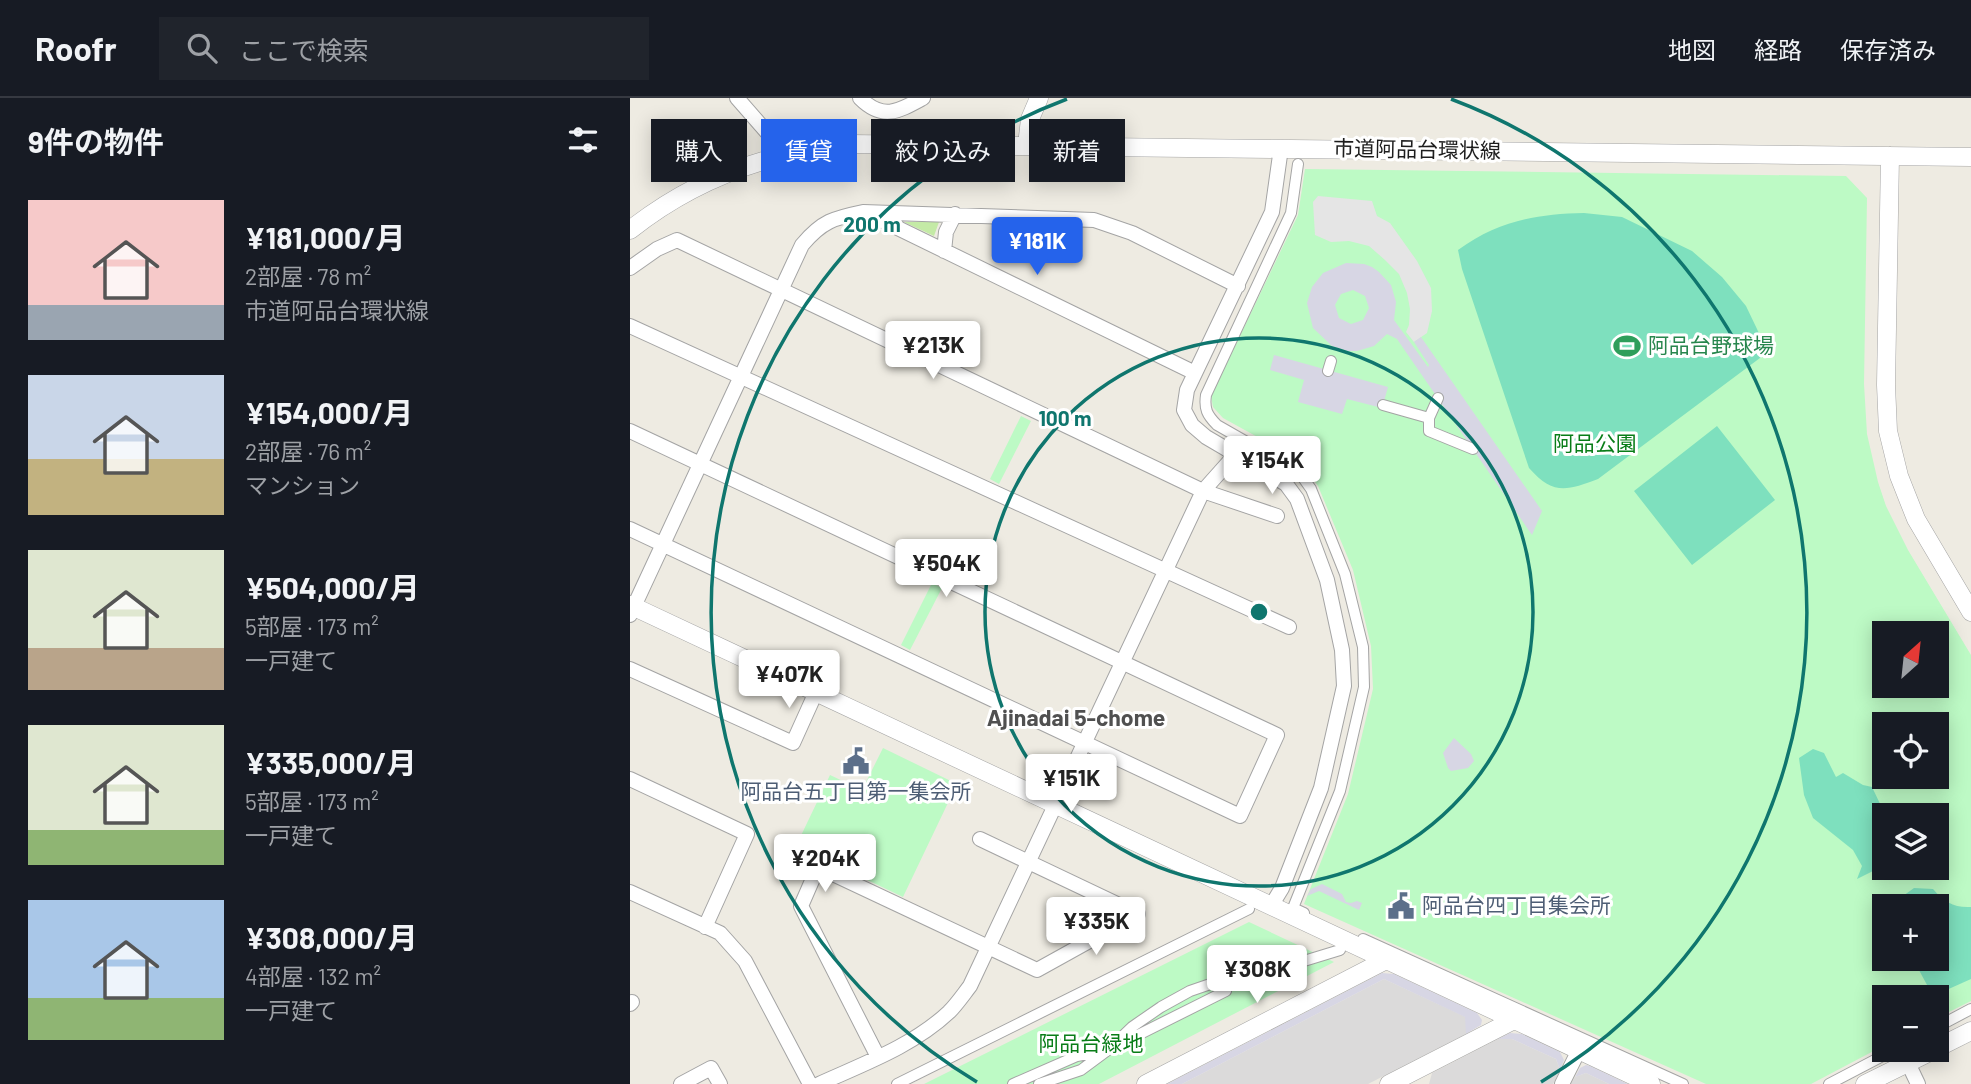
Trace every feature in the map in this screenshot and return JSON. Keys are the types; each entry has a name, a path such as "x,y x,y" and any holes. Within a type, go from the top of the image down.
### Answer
{"street":[{"path":"737,98 761,125"},
{"path":"860,98 876,110 898,112 923,98"},
{"path":"1027,145 1031,119 1039,98"},
{"name":"市道阿品台環状線","path":"857,144 1971,157"},
{"path":"1272,906 1282,888 1321,788 1345,686 1342,650 1327,580 1297,499 1286,484 1206,437 1192,425 1184,411 1187,390 1272,212 1281,148"},
{"path":"1890,156 1886,385 1888,431 1899,476 1916,519 1971,612"},
{"name":"市道阿品台環状線","path":"630,230 667,203 695,187 725,173 761,162"},
{"path":"1298,164 1291,213 1206,395 1205,407 1217,425 1299,472 1311,489 1345,574 1363,647 1364,687 1340,791 1293,908 1683,1084"},
{"path":"1238,286 1123,229 1094,220 863,212 831,219 815,229 802,245 631,609 816,692 1646,1083"},
{"path":"863,212 1195,373"},
{"path":"944,251 946,232 955,214"},
{"path":"630,268 657,249 677,240 1203,491 1277,516"},
{"path":"630,326 1289,627"},
{"path":"1438,398 1430,418 1429,431 1473,449"},
{"path":"1383,405 1430,418"},
{"path":"630,431 1277,735 1240,816 630,529"},
{"path":"819,1084 897,1048 949,1012 970,986 1203,491 1236,454"},
{"path":"630,669 793,743 816,692"},
{"path":"630,779 747,834 705,926"},
{"path":"878,1057 800,906 818,867 1037,970 1138,914 980,838"},
{"path":"630,892 720,933 745,961 810,1084"},
{"path":"1296,901 1309,893"},
{"path":"897,1084 1249,908"},
{"path":"1280,968 1340,950"},
{"path":"1146,1084 1386,960"},
{"path":"1039,1084 1081,1070 1108,1050 1132,1027 1161,1007 1190,991 1222,980"},
{"path":"1013,1084 1077,1056 1108,1050 1226,992"},
{"path":"1949,1021 1971,1009"},
{"path":"1389,1084 1416,1078 1514,1020"},
{"path":"1949,1042 1971,1031"},
{"path":"1562,1084 1579,1050"},
{"path":"1829,1084 1872,1062"},
{"path":"1865,1084 1908,1063 1918,1084"},
{"path":"681,1084 711,1068 720,1084"}],"shaded area":[{"path":"1318,196 1372,201 1377,216 1390,223 1417,261 1431,288 1432,311 1427,333 1414,342 1406,332 1410,309 1399,274 1369,246 1349,241 1331,242 1315,235 1313,202"},
{"path":"1346,263 1364,264 1379,272 1391,285 1396,302 1394,320 1428,367 1414,342 1421,337 1542,511 1532,535 1397,339 1387,334 1374,346 1348,351 1332,346 1313,328 1307,303 1312,287 1323,273","holes":["1353,290 1365,296 1369,308 1363,320 1351,324 1339,318 1335,305 1341,294"]},
{"path":"1274,355 1388,387 1382,408 1347,399 1342,414 1298,402 1304,380 1270,370"},
{"path":"1454,738 1471,754 1474,761 1468,768 1451,771 1443,753"},
{"path":"1322,884 1342,894 1346,902 1362,903 1359,910 1319,891 1307,896 1311,889"},
{"path":"1254,945 1284,972 1226,991 1222,980"},
{"path":"1382,973 1394,974 1477,1013 1482,1020 1481,1025 1466,1034 1465,1017 1384,979 1182,1084 1167,1084"},
{"path":"1384,979 1466,1017 1466,1034 1368,1084 1182,1084"},
{"path":"1510,1033 1522,1034 1560,1052 1564,1060 1560,1070 1556,1059 1512,1039 1498,1039"},
{"path":"1498,1039 1512,1039 1556,1059 1560,1070 1553,1084 1429,1084 1432,1073"},
{"path":"1586,1065 1628,1084 1609,1084 1586,1073 1575,1077 1580,1068"},
{"path":"1586,1073 1609,1084 1571,1084 1575,1077"}],"green space":[{"name":"阿品公園","path":"1305,169 1846,176 1867,198 1864,384 1867,434 1878,482 1886,506 1908,550 1971,655 1971,1001 1949,1012 1949,985 1872,985 1872,1052 1811,1084 1706,1084 1304,904 1348,794 1373,689 1371,646 1353,570 1318,486 1304,466 1283,451 1223,418 1213,407 1211,396 1298,215"},
{"name":"阿品台野球場","path":"1584,213 1622,217 1692,251 1722,277 1746,306 1768,352 1598,479 1560,488 1545,483 1529,468 1458,250 1488,232 1518,221 1550,215"},
{"path":"904,222 939,222 934,236"},
{"path":"1021,416 1031,421 999,484 990,479"},
{"path":"1717,426 1775,500 1692,565 1634,491"},
{"path":"932,583 942,588 910,650 901,645"},
{"path":"883,748 957,784 903,897 796,846 830,775 862,790"},
{"path":"1813,749 1824,753 1836,777 1843,773 1863,785 1872,787 1880,803 1872,803 1872,872 1857,879 1862,866 1853,850 1813,818 1804,795 1799,758"},
{"path":"1914,888 1933,889 1938,894 1906,894"},
{"path":"1949,902 1971,907 1971,979 1949,989 1949,985 1927,985 1919,971 1949,971"},
{"name":"阿品台緑地","path":"1249,922 1334,962 1099,1084 924,1084"}],"place":[{"name":"阿品台野球場","path":"1627,346"},
{"name":"阿品台五丁目第一集会所","path":"856,761"},
{"name":"阿品台四丁目集会所","path":"1401,906"}],"district":[{"name":"Ajinadai 5-chome","path":"1076,718"}]}
